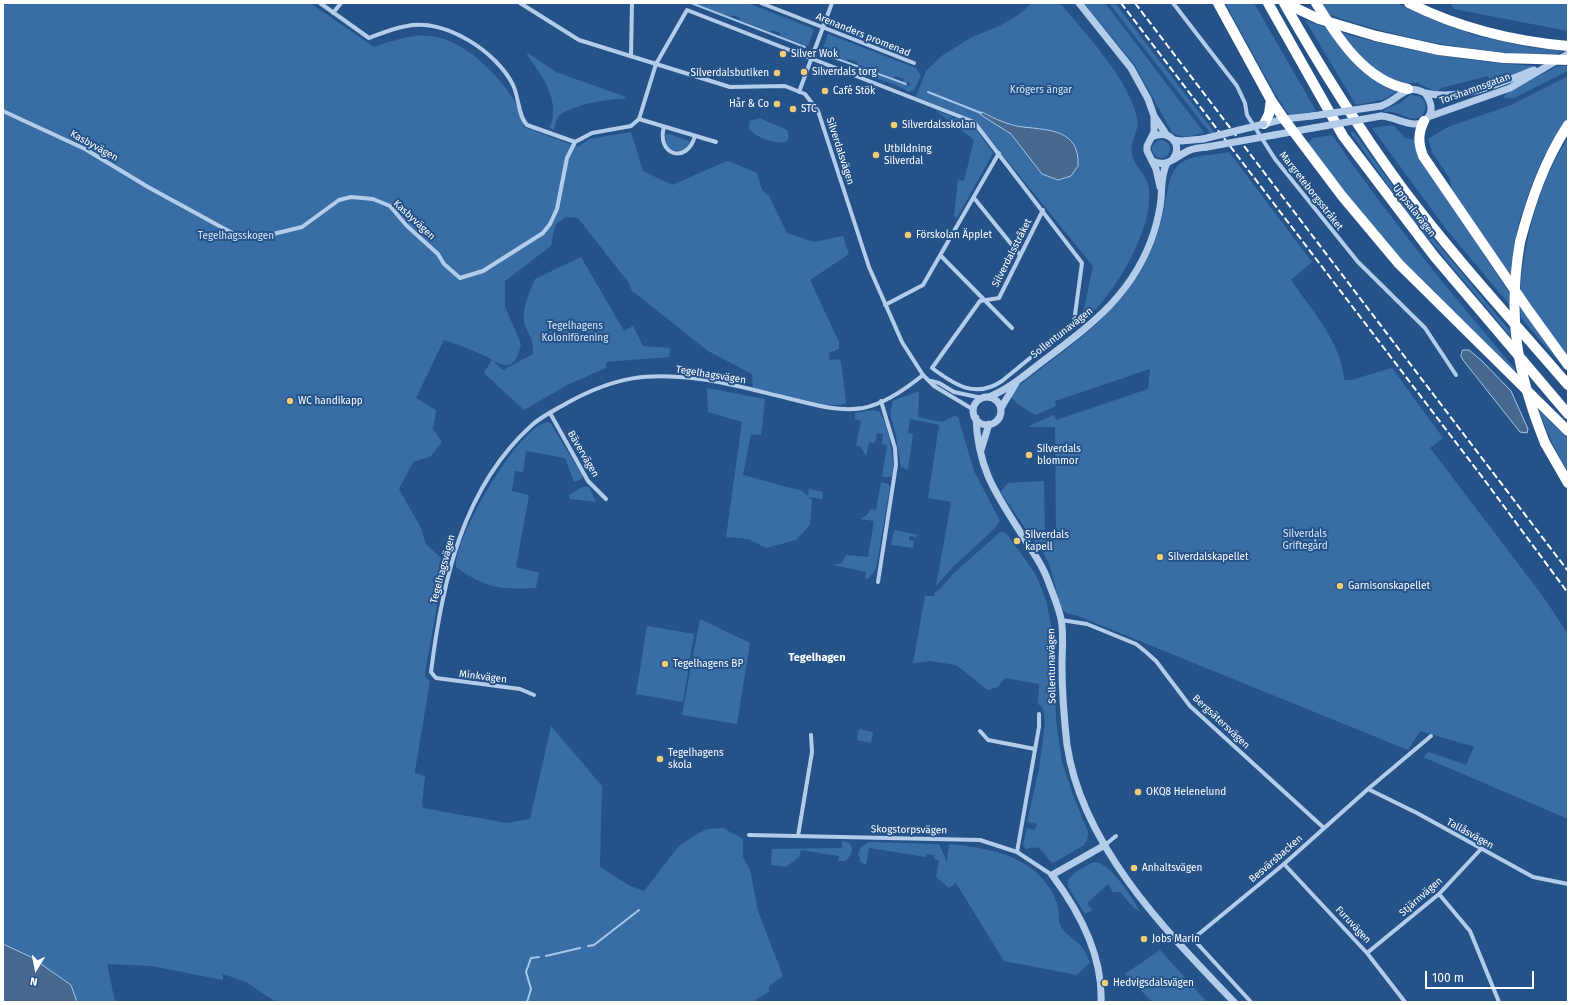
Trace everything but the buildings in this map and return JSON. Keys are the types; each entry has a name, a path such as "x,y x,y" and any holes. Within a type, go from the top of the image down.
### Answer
{"highway":[{"path":"1218,3 1271,100 1292,132 1342,196 1399,264 1568,430"},
{"name":"Uppsalavägen","path":"1268,3 1347,142 1434,256 1568,414"},
{"path":"1285,3 1319,19 1376,36 1439,50 1504,58 1568,60"},
{"name":"Uppsalavägen","path":"1285,3 1324,72 1363,133 1403,189 1446,245 1568,385"},
{"path":"1316,3 1340,39 1369,71 1389,84 1408,89"},
{"path":"1409,3 1428,13 1464,26 1499,36 1538,43 1568,46"},
{"path":"1264,124 1269,114 1271,100"},
{"path":"1426,119 1419,130 1418,137 1423,156 1520,299 1568,365"},
{"path":"1568,126 1544,165 1534,191 1520,242 1515,283 1515,333 1524,382 1531,409 1545,443 1568,483"}],"street":[{"path":"320,3 369,38 408,25 422,25 453,32 471,41 491,57 508,76 518,96 524,122 528,125 575,142 592,133 631,126 639,118 656,64 687,10 974,122 1043,210"},
{"path":"334,13 341,3"},
{"name":"Silverdalsvägen","path":"520,3 579,40 730,87 785,86 805,94 818,111 869,268 902,342 923,375 931,381 938,383 954,392 986,397"},
{"path":"631,56 632,3"},
{"name":"Arenanders promenad","path":"761,3 914,63"},
{"path":"799,92 832,3"},
{"name":"Sollentunavägen","path":"986,397 1019,379 1094,322 1117,299 1134,276 1147,250 1159,214 1164,170 1177,148 1174,140 1166,134 1154,116 1148,99 1131,68 1078,3"},
{"name":"Margreteborgsstråket","path":"1173,3 1237,86 1245,103 1247,115 1275,158 1358,262 1425,328 1456,375"},
{"name":"Torshamnsgatan","path":"1292,132 1381,116 1394,117 1412,124 1510,88 1568,54"},
{"name":"Torshamnsgatan","path":"1408,89 1414,88 1425,93 1441,95 1468,91 1496,84 1547,65"},
{"path":"1174,140 1181,141 1203,139 1284,119 1381,106 1390,103 1408,89"},
{"path":"1425,93 1431,103 1426,119"},
{"name":"Kasbyvägen","path":"3,111 85,149 148,187 234,234 269,235 302,227 339,200 351,197 373,199 390,206 407,226 424,240 444,264 460,278 483,271 543,233 550,224 557,209 567,158 575,142"},
{"name":"Sollentunavägen","path":"1154,116 1152,137 1147,146 1148,156 1152,161 1161,191"},
{"path":"639,118 716,142"},
{"path":"664,127 662,137 663,143 669,151 675,154 684,153 691,148 695,136"},
{"path":"1152,161 1156,163 1169,162 1187,151 1292,132"},
{"path":"1152,137 1157,134 1166,134"},
{"path":"885,305 924,285 999,153"},
{"path":"974,198 1020,255"},
{"name":"Silverdalsstråket","path":"1043,210 1082,263 1074,322 1002,381 991,388 966,388 932,368 980,301 999,298 1043,210"},
{"path":"940,256 985,299 1012,328"},
{"name":"Tegelhagsvägen","path":"431,672 437,625 450,564 460,535 485,481 501,458 532,424 550,413 592,389 618,381 650,375 701,379 824,407 850,409 865,407 881,401 913,383 923,375"},
{"name":"Sollentunavägen","path":"1001,408 1019,379"},
{"name":"Silverdalsvägen","path":"931,381 934,386 974,410"},
{"path":"986,397 997,400 1001,408 999,417 993,423 989,424 983,424 976,418 974,410 979,400 986,397"},
{"path":"878,582 896,465 895,448 881,401"},
{"name":"Bävervägen","path":"550,413 588,481 606,499"},
{"name":"Sollentunavägen","path":"976,418 978,443 989,482 1044,571 1061,620 1063,702 1068,746 1076,784 1092,821 1105,845 1144,902 1195,962 1234,1002"},
{"path":"980,452 989,424"},
{"name":"Bergsätersvägen","path":"1061,620 1087,624 1136,644 1156,661 1190,706 1324,828"},
{"name":"Minkvägen","path":"431,672 436,678 520,689 534,695"},
{"path":"1017,852 1039,727 1039,714"},
{"path":"980,731 988,740 1035,749"},
{"path":"798,836 812,752 811,735"},
{"name":"Besvärsbacken","path":"1251,1002 1195,941 1194,938 1284,864 1368,789 1431,736"},
{"name":"Tallåsvägen","path":"1368,789 1533,877 1568,884"},
{"name":"Skogstorpsvägen","path":"749,835 980,840 1017,852 1052,876"},
{"path":"1101,1002 1100,974 1095,955 1080,919 1052,876 1105,845 1116,836"},
{"name":"Stjärnvägen","path":"1368,953 1439,894 1481,849"},
{"name":"Furuvägen","path":"1284,864 1368,953 1405,1002"},
{"path":"1439,894 1470,931 1499,1002"}],"green space":[{"name":"Tegelhagsskogen","path":"3,3 310,3 374,47 394,40 415,36 430,36 445,40 460,46 473,55 496,77 515,101 524,127 578,147 589,139 631,132 643,171 672,185 727,161 731,162 757,173 762,190 769,196 787,233 814,242 843,236 849,254 810,280 839,342 839,349 829,353 830,360 838,359 841,362 846,403 828,405 753,388 752,374 708,351 631,290 629,283 578,218 566,217 555,225 551,246 505,281 505,307 521,344 517,358 513,363 506,365 500,364 486,356 444,340 416,398 436,410 433,429 442,442 431,456 413,462 399,489 421,528 426,544 445,562 425,672 425,676 430,681 415,771 415,773 425,776 422,803 423,808 507,823 530,819 551,726 602,786 600,867 630,886 644,891 678,847 695,835 707,829 723,828 743,839 743,857 750,870 758,911 783,976 769,986 769,992 755,1000 755,1002 276,1002 246,982 223,974 223,980 152,966 107,964 115,1002 77,1002 75,998 3,995"},
{"path":"699,3 748,3 814,29 808,46 780,36 780,33 772,30 771,32 739,20 740,18 732,15 731,17 698,5"},
{"name":"Krögers ängar","path":"1032,3 1060,3 1105,57 1125,87 1132,102 1138,123 1132,147 1133,158 1148,184 1149,201 1146,219 1130,260 1106,297 1081,323 1093,266 975,121 916,97 926,71 943,55 972,37 999,26 1017,16"},
{"path":"1084,3 1105,3 1204,133 1192,136 1180,136 1172,132 1134,64"},
{"path":"1109,3 1115,3 1215,133 1210,133"},
{"path":"1225,3 1254,3 1316,111 1289,115 1275,94"},
{"path":"1321,3 1397,3 1426,17 1474,35 1528,47 1563,51 1545,56 1531,55 1465,48 1419,40 1350,22 1327,14"},
{"path":"1450,3 1568,3 1568,31 1454,9"},
{"path":"1305,20 1327,28 1379,83 1397,91 1385,99 1356,105"},
{"path":"1339,32 1388,45 1436,55 1486,62 1536,66 1504,78 1489,79 1488,76 1441,88 1437,92 1417,83 1402,84 1388,80 1366,62"},
{"path":"828,34 916,68 921,76 914,90 908,92 905,89 876,78 877,75 909,86 910,83 903,82 904,79 895,76 894,78 857,64 857,62 848,59 847,61 822,51"},
{"path":"528,53 556,72 626,97 625,99 590,103 571,109 558,117 554,129 549,128 553,117 552,99 546,83 527,55"},
{"path":"1558,66 1568,66 1568,71 1514,98 1505,98 1504,96 1510,91"},
{"path":"1568,76 1568,117 1543,158 1531,186 1518,226 1510,278 1452,192 1450,179 1432,152 1428,139 1448,127 1511,105"},
{"path":"1410,95 1419,96 1425,102 1426,107 1422,116 1417,118 1409,118 1395,113 1384,112 1384,110 1400,103"},
{"path":"935,110 973,125 993,153 957,218 954,217 958,180 964,181 974,140"},
{"path":"759,118 787,130 789,136 787,141 778,142 766,140 756,135 749,128 750,121"},
{"path":"1393,125 1405,138 1415,140 1445,197 1509,292 1509,304 1446,229 1372,128"},
{"path":"1350,132 1354,132 1413,214 1510,331 1511,337 1411,218"},
{"path":"666,133 692,142 683,150 674,150 667,145"},
{"path":"1332,135 1398,225 1515,369 1517,376 1396,255 1363,217 1308,143 1313,138"},
{"path":"1568,138 1568,358 1520,294 1525,253 1534,213 1548,174"},
{"path":"1161,140 1167,143 1170,149 1167,155 1161,158 1155,155 1152,149 1155,143"},
{"name":"Silverdals Griftegård","path":"1229,152 1312,262 1291,280 1331,339 1342,366 1344,380 1351,380 1392,368 1443,438 1430,448 1542,595 1568,634 1568,819 1423,757 1429,752 1466,765 1475,747 1420,731 1408,750 1078,616 1066,613 1061,607 1049,564 1041,549 1033,540 1002,494 1001,491 1008,483 1044,481 1045,536 1056,537 1055,427 1029,426 1054,415 1056,420 1148,389 1150,369 1055,401 1056,406 1035,415 1018,404 1010,396 1020,385 1093,328 1125,294 1138,276 1154,243 1161,223 1170,181 1175,169 1186,160 1200,156"},
{"name":"Tegelhagens Koloniförening","path":"581,257 624,331 633,326 643,346 670,348 669,357 606,362 606,368 569,384 524,410 484,373 492,360 503,370 533,354 531,339 525,326 524,311 535,279"},
{"path":"1520,306 1559,362 1521,318"},
{"path":"707,388 765,399 761,435 751,434 743,475 802,491 808,496 809,489 823,492 822,499 808,497 812,500 810,525 796,540 766,548 748,539 726,537 742,422 708,412"},
{"path":"919,392 918,417 942,422 954,416 958,417 974,471 1000,521 995,528 952,568 936,586 951,502 928,498 939,425 910,419 908,433 913,434 908,470 901,467 896,436 890,413 893,401"},
{"path":"1538,409 1568,439 1568,472 1552,443"},
{"path":"873,410 879,411 891,444 893,471 891,477 882,477 887,445 882,444 883,434 877,433 875,443 869,442 866,456 861,447 856,445 861,421 855,419 855,413"},
{"path":"548,422 551,424 582,475 582,479 574,482 565,458 526,451 523,472 515,471 512,491 529,495 516,567 539,573 536,588 513,589 485,583 466,574 456,567 458,553 465,533 490,485 506,461 521,442 536,428"},
{"path":"881,482 888,484 890,487 876,569 868,579 865,578 866,572 834,565 842,563 846,555 868,557 874,521 860,519 867,515 871,509 876,510"},
{"path":"582,487 589,487 596,502 570,499 569,495"},
{"path":"894,530 919,535 916,537 909,536 909,540 914,541 913,548 891,545"},
{"path":"1000,532 1006,533 1035,573 1046,600 1053,634 1056,720 1062,762 1088,832 1087,841 1083,846 1053,863 1042,850 1036,848 1026,849 1023,845 1027,828 1035,830 1037,824 1027,822 1039,769 1045,723 1042,707 1038,704 1039,684 1005,678 998,687 988,690 956,665 930,661 913,663 925,596 934,596 935,592 938,591 953,574"},
{"path":"700,619 750,643 737,724 682,715"},
{"name":"Tegelhagens BP","path":"647,626 694,634 683,702 636,694"},
{"path":"859,729 873,732 871,743 857,740"},
{"path":"842,841 849,843 852,848 849,857 845,861 838,861 839,856 801,850 799,857 786,867 771,865 772,849 842,848"},
{"path":"869,842 939,844 947,862 949,844 982,848 998,852 1027,865 1039,875 1049,887 1057,903 1059,922 1062,928 1078,943 1090,962 1077,975 1004,961 956,883 949,888 936,877 939,860 934,859 934,855 927,854 926,857 869,848 866,865 861,862 858,854 861,847"},
{"path":"1094,862 1107,868 1114,874 1141,912 1134,908 1120,892 1113,892 1108,884 1087,903 1092,910 1085,914 1068,887 1068,880 1075,872"},
{"path":"1160,950 1207,1002 1152,1002 1125,974"}],"shaded area":[{"path":"982,112 1012,125 1043,129 1061,134 1069,139 1074,145 1077,154 1078,166 1071,176 1058,180 1042,174 1011,134 981,115"},
{"path":"1463,350 1469,350 1482,361 1511,391 1528,429 1527,433 1520,432 1463,360 1461,356"},
{"path":"3,944 31,957 71,985 77,1002 3,1002"}],"waterway":[{"path":"691,3 805,47"},
{"path":"821,53 906,84"},
{"path":"928,92 981,113"},
{"path":"588,946 594,945 639,910"},
{"path":"546,956 580,948"},
{"path":"527,1002 531,989 526,972 531,958 539,957"}],"railway":[{"path":"1121,3 1483,478 1568,593"},
{"path":"1135,3 1568,571"}],"place":[{"name":"Silver Wok","path":"783,54"},
{"name":"Silverdals torg","path":"804,72"},
{"name":"Silverdalsbutiken","path":"777,73"},
{"name":"Café Stök","path":"825,91"},
{"name":"Hår & Co","path":"777,104"},
{"name":"STC","path":"793,109"},
{"name":"Silverdalsskolan","path":"894,125"},
{"name":"Utbildning Silverdal","path":"876,155"},
{"name":"Förskolan Äpplet","path":"908,235"},
{"name":"WC handikapp","path":"290,401"},
{"name":"Silverdals blommor","path":"1029,455"},
{"name":"Silverdals kapell","path":"1017,541"},
{"name":"Silverdalskapellet","path":"1160,557"},
{"name":"Garnisonskapellet","path":"1340,586"},
{"name":"Tegelhagens BP","path":"665,664"},
{"name":"Tegelhagens skola","path":"660,759"},
{"name":"OKQ8 Helenelund","path":"1138,792"},
{"name":"Anhaltsvägen","path":"1134,868"},
{"name":"Jobs Marin","path":"1144,939"},
{"name":"Hedvigsdalsvägen","path":"1105,983"}],"district":[{"name":"Tegelhagen","path":"817,658"}]}
